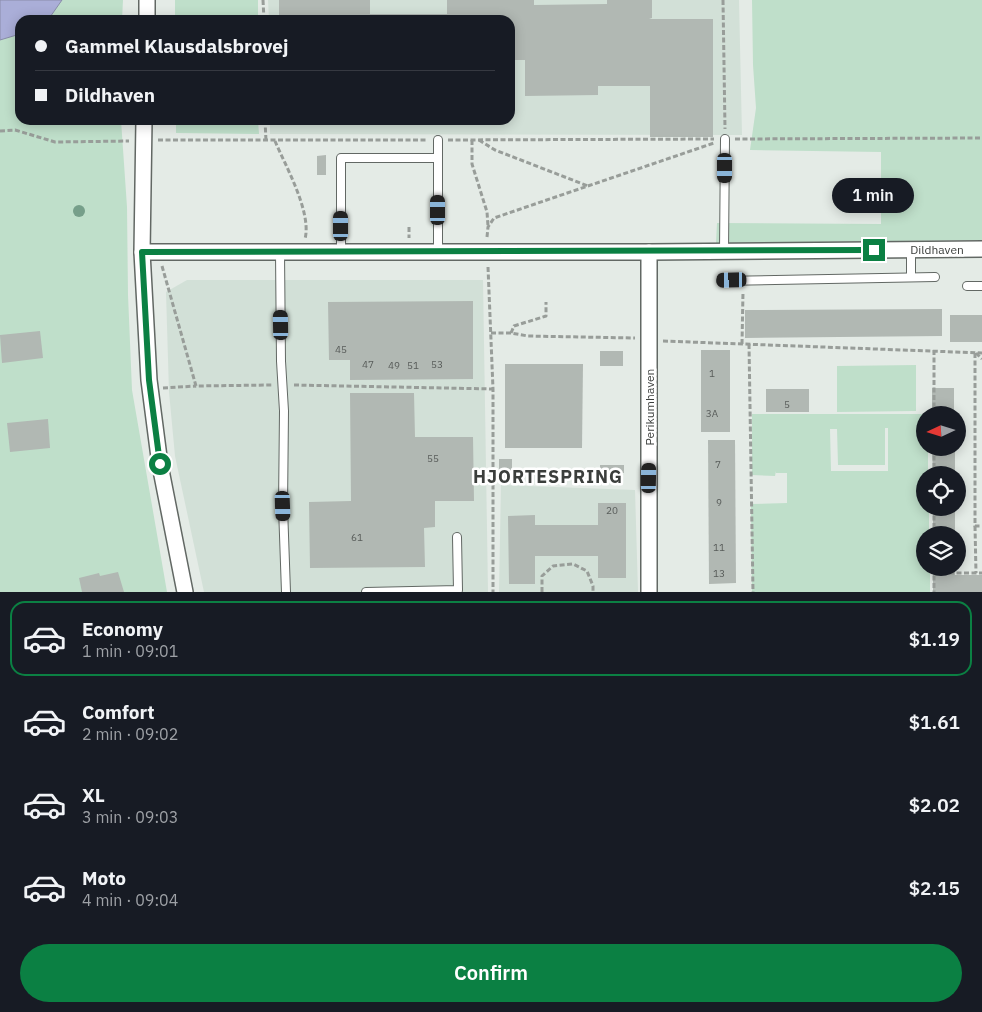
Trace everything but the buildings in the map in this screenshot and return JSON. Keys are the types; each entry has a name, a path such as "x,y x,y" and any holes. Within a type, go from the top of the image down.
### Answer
{"street":[{"path":"147,0 147,15"},
{"path":"144,125 150,252 150,388 160,464 185,592"},
{"name":"Dildhaven","path":"150,252 649,252 982,249"},
{"name":"Perikumhaven","path":"649,252 649,592"}],"lane":[{"path":"724,251 725,139"},
{"path":"438,140 438,252"},
{"path":"341,252 341,158 438,158"},
{"path":"911,250 911,277"},
{"path":"280,252 284,385 283,506 286,592"},
{"path":"721,280 935,277"},
{"path":"967,286 982,286"},
{"path":"366,592 458,590 457,537"}],"path":[{"path":"263,0 264,15"},
{"path":"723,0 725,139"},
{"path":"265,125 266,141"},
{"path":"0,131 15,130 55,142 143,140 982,138"},
{"path":"488,227 494,218 725,139"},
{"path":"472,140 472,164 487,212 487,238"},
{"path":"479,140 495,150 589,186"},
{"path":"274,141 301,201 307,231 302,252"},
{"path":"150,252 196,386"},
{"path":"487,262 493,388 493,592"},
{"path":"742,344 743,280"},
{"path":"511,333 514,326 546,316 546,302"},
{"path":"491,333 511,333 528,336 636,338"},
{"path":"657,341 982,352"},
{"path":"749,344 753,592"},
{"path":"934,350 934,406"},
{"path":"975,353 982,359"},
{"path":"975,353 976,573"},
{"path":"150,388 284,385 493,388"},
{"path":"975,526 982,526"},
{"path":"542,592 542,576 553,566 574,564 587,571 593,586 593,592"},
{"path":"966,573 982,573"},
{"path":"934,576 934,592"}],"shaded area":[{"path":"268,0 739,0 742,135 270,134 270,125 515,125 515,15 269,15"},
{"path":"187,280 483,280 488,592 204,592 175,456 169,392 166,292"},
{"path":"501,485 635,490 638,592 499,592"}],"green space":[{"path":"0,0 123,0 122,15 15,15 15,125 121,125 127,207 132,390 167,592 0,592"},
{"path":"175,0 258,0 258,15 175,15"},
{"path":"752,0 982,0 982,240 716,243 717,223 881,224 881,152 750,150 756,108"},
{"path":"176,125 258,125 259,134 176,133"},
{"path":"916,365 916,411 837,412 837,366"},
{"path":"752,414 916,414 916,456 928,456 928,466 916,466 916,516 929,516 929,526 916,526 916,576 930,576 930,592 752,592 751,504 787,503 787,473 776,473 776,471 775,476 752,475","holes":["885,428 888,428 888,471 831,471 830,429 837,429 838,465 885,465"]}],"water":[{"path":"0,0 62,0 52,15 15,15 15,36 0,40"}],"district":[{"name":"HJORTESPRING","path":"548,477"}],"route":[{"path":"160,464 149,380 142,252 874,250"}]}
